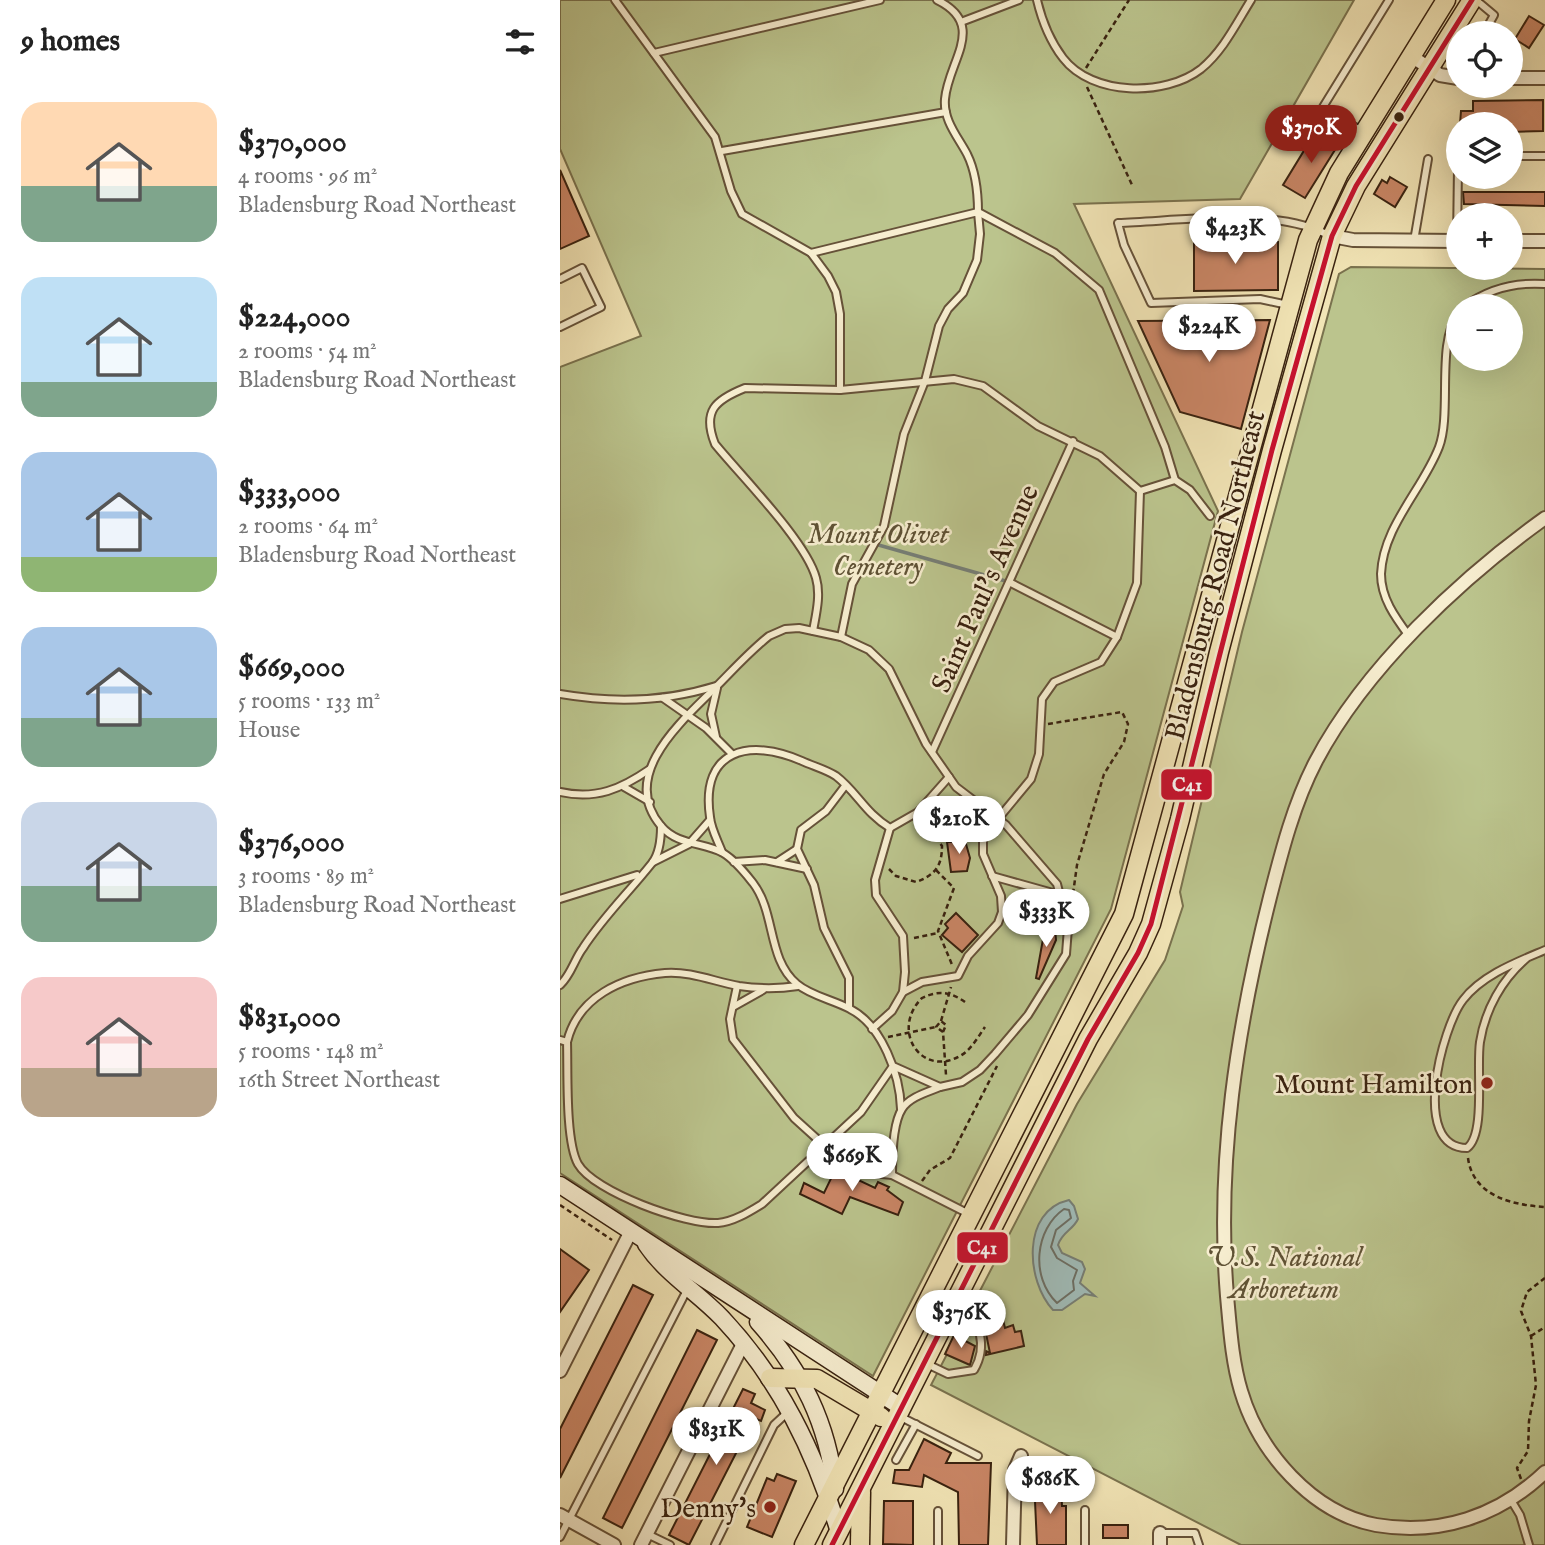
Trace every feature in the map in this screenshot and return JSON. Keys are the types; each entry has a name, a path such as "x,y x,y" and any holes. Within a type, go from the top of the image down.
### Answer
{"main road":[{"name":"Bladensburg Road Northeast","path":"804,1545 988,1187 1124,914 1289,305 1313,226 1363,132 1446,0"},
{"name":"Bladensburg Road Northeast","path":"837,1541 897,1415 1007,1198 1151,924 1180,819 1272,450 1332,236 1356,186 1474,0"},
{"path":"1251,445 1272,450"},
{"path":"560,1185 627,1240 646,1244 666,1253 743,1305 876,1404"},
{"path":"988,1187 1007,1198"},
{"path":"961,1240 981,1251"},
{"path":"646,1244 659,1263 720,1316 744,1342 791,1410 832,1490"},
{"path":"743,1305 775,1341 799,1377 822,1423 837,1541"},
{"path":"770,1378 817,1379 897,1415"},
{"path":"860,1545 861,1488"}],"street":[{"path":"1411,56 1429,69 1446,76"},
{"path":"1523,78 1545,78"},
{"path":"1332,236 1353,240 1446,241"},
{"path":"1523,241 1545,241"},
{"path":"1545,519 1477,574 1410,637 1353,704 1317,759 1293,813 1263,926 1237,1056 1225,1157 1224,1235 1233,1350 1244,1402 1268,1445 1300,1485 1340,1514 1381,1526 1421,1528 1470,1519 1511,1500 1545,1472"},
{"path":"560,1371 627,1240"},
{"path":"644,1539 744,1342"},
{"path":"1013,1545 1014,1470 1021,1456"},
{"path":"564,1518 614,1545"}],"lane":[{"path":"615,0 715,137 722,151 731,191 743,214 811,253 836,292 840,314 840,390"},
{"path":"654,53 880,0"},
{"path":"841,637 855,576 884,526 904,434 925,382 939,326 948,309 963,293 977,260 980,234 976,180 946,112 945,98 960,54 961,22 957,13 937,0"},
{"path":"961,22 1019,0"},
{"path":"1037,0 1044,27 1064,60 1081,72 1114,86 1143,88 1172,84 1198,71 1215,55 1251,0"},
{"path":"1363,132 1323,107 1389,0"},
{"path":"1474,0 1494,15 1491,21"},
{"path":"722,151 946,112"},
{"path":"1523,156 1545,156"},
{"path":"1414,241 1428,159"},
{"path":"811,253 978,212 1055,253 1099,290 1165,447 1175,480 1190,490 1210,516"},
{"path":"1289,305 1260,299 1151,303 1124,244 1118,223 1282,218 1313,226 1332,236"},
{"path":"560,279 582,268 601,307 560,327"},
{"path":"1484,294 1497,289 1545,284"},
{"path":"1410,637 1386,602 1382,589 1383,559 1414,489 1439,446 1446,370"},
{"path":"813,631 818,601 817,579 806,554 715,444 708,418 718,402 745,388 840,390 954,379 984,386 1038,426 1100,456 1140,491"},
{"name":"Saint Paul's Avenue","path":"932,752 1011,583 1073,441"},
{"path":"1140,491 1175,480"},
{"path":"903,992 922,982 956,977 968,956 998,923 1002,912 1002,895 992,876 982,840 984,820 1002,814 1031,779 1039,754 1042,699 1054,682 1101,662 1117,637 1137,583 1140,491"},
{"path":"1011,583 1117,637"},
{"path":"560,792 599,795 624,787 650,769 668,736 769,636 785,629 813,631 841,637 869,650 889,669 932,752 956,787 1006,825 1057,884 1066,920 1066,954 1028,1015 995,1054 980,1070 962,1082 942,1086 911,1100 901,1109"},
{"path":"560,694 608,700 663,698 718,686"},
{"path":"716,737 711,714 718,686"},
{"path":"663,698 716,737 732,754"},
{"path":"722,852 710,820 708,800 713,773 721,760 732,754 759,749 780,751 836,776 874,818 890,828"},
{"path":"650,769 650,802 661,826 661,841 653,862"},
{"path":"872,1028 892,1011 903,992 904,939 876,895 875,880 890,828 918,812 950,778"},
{"path":"845,786 826,811 801,830 797,849 807,869 824,928 849,978 849,1007"},
{"path":"624,787 650,802"},
{"path":"560,985 567,979 582,948 639,875 653,862 689,844 710,820"},
{"path":"661,826 689,844 722,852 734,862 756,886 771,927 776,951 787,974 799,986 849,1007 863,1016 872,1028 893,1066 901,1109 892,1152 892,1175"},
{"path":"777,862 797,849"},
{"path":"734,862 745,859 777,862 807,869"},
{"path":"560,899 639,875"},
{"path":"992,876 1059,895"},
{"path":"1527,958 1510,972 1486,1019 1477,1070 1478,1131 1474,1143 1467,1148 1451,1144 1445,1139 1438,1118 1435,1073 1442,1043 1452,1018 1470,992 1490,977 1527,958 1545,950"},
{"path":"799,986 764,989 737,986 701,976 666,973 631,981 601,992 584,1006 563,1041 570,1129 578,1164 611,1192 640,1205 718,1223 743,1215 762,1204 826,1147 861,1112 893,1066"},
{"path":"737,986 730,1019 733,1039 794,1118 826,1147 873,1173 892,1175 973,1216"},
{"path":"733,1007 764,989"},
{"path":"893,1066 942,1086"},
{"path":"560,1537 564,1518 687,1288"},
{"path":"924,1363 948,1374 974,1370 982,1357 982,1339 975,1324 966,1309 954,1303"},
{"path":"715,1545 774,1424 791,1410"},
{"path":"897,1415 978,1456"},
{"path":"896,1460 916,1424"},
{"path":"1511,1500 1520,1515 1529,1545"},
{"path":"1085,1510 1085,1545"},
{"path":"938,1511 938,1545"},
{"path":"1160,1539 1195,1534 1199,1545"},
{"path":"644,1539 670,1545"}],"path":[{"path":"1129,0 1081,72 1133,187"},
{"path":"1042,726 1122,712 1128,724 1124,743 1104,774 1077,865 1076,889 1066,920"},
{"path":"881,858 891,871 906,880 924,879 936,870 942,846 934,834 923,827 902,821"},
{"path":"878,1039 936,1027 942,1021 956,977 938,933 954,888 936,870"},
{"path":"904,939 938,933"},
{"path":"965,1002 949,993 922,998 910,1014 907,1034 919,1053 946,1061 962,1055 985,1027"},
{"path":"942,1021 946,1025 943,1032 946,1061 942,1086"},
{"path":"936,1027 943,1032"},
{"path":"919,1187 930,1170 950,1158 997,1067 995,1054"},
{"path":"1467,1148 1475,1182 1496,1197 1521,1206 1545,1207"},
{"path":"560,1205 627,1240"},
{"path":"1524,1490 1517,1468 1528,1451 1529,1421 1536,1385 1531,1336 1521,1311 1527,1292 1545,1278"},
{"path":"1531,1336 1545,1328"}],"green space":[{"name":"Mount Olivet Cemetery","path":"560,0 1354,0 1240,199 1074,204 1218,511 1111,909 873,1376 560,1173 560,367 641,336 560,149"},
{"name":"U.S. National Arboretum","path":"1351,267 1446,268 1446,280 1523,280 1523,269 1545,269 1545,1545 1241,1545 931,1385 1077,1104 1165,960 1183,906 1180,892 1242,632 1339,274"}],"water":[{"path":"1069,1200 1078,1219 1058,1245 1062,1253 1082,1262 1085,1269 1080,1283 1095,1296 1085,1294 1062,1310 1053,1310 1037,1282 1033,1248 1042,1218 1053,1207"}],"building":[{"path":"1529,16 1544,25 1529,48 1523,44 1523,26"},
{"path":"1543,100 1543,131 1523,132 1523,112 1461,112 1473,111 1473,101"},
{"path":"1316,131 1338,145 1305,198 1283,185"},
{"path":"560,170 589,236 560,249"},
{"path":"1390,177 1407,187 1395,207 1374,194 1382,180 1387,183"},
{"path":"1463,192 1545,192 1545,206 1523,205 1523,203 1464,203"},
{"path":"1194,238 1221,238 1221,242 1278,242 1278,290 1194,291"},
{"path":"1270,320 1241,429 1180,412 1138,321"},
{"path":"964,837 970,858 967,871 951,872 947,842 959,842"},
{"path":"956,913 978,935 962,952 942,935 948,928 945,924"},
{"path":"1045,928 1055,928 1056,940 1039,979 1036,978"},
{"path":"838,1164 857,1174 856,1179 875,1188 878,1182 889,1187 887,1190 903,1202 898,1215 850,1197 842,1214 800,1194 804,1183 824,1193"},
{"path":"560,1249 589,1270 560,1312"},
{"path":"633,1285 653,1295 560,1478 560,1429"},
{"path":"1003,1320 1005,1328 1013,1325 1015,1332 1021,1331 1024,1346 986,1355 986,1351 990,1353 984,1324"},
{"path":"697,1330 717,1340 622,1528 603,1518"},
{"path":"954,1335 975,1346 970,1365 945,1354"},
{"path":"743,1389 755,1394 751,1403 765,1410 761,1421 754,1418 689,1545 669,1535"},
{"path":"924,1439 951,1453 946,1463 991,1463 988,1545 959,1545 958,1492 924,1475 922,1487 893,1483 895,1470 909,1470"},
{"path":"777,1474 796,1481 772,1537 747,1527 767,1478 774,1481"},
{"path":"1061,1487 1062,1506 1066,1506 1066,1545 1037,1545 1035,1501 1030,1501 1030,1488"},
{"path":"884,1501 913,1501 913,1545 883,1544"},
{"path":"1103,1525 1128,1525 1128,1538 1103,1538"}],"waterway":[{"path":"875,544 1009,582"}],"transit line":[{"name":"C41","path":"832,1545 1088,1039 1138,953 1151,924 1272,450 1332,236 1356,186 1472,0"}],"place":[{"name":"Mount Hamilton","path":"1487,1083"},
{"name":"Denny's","path":"770,1507"}]}
